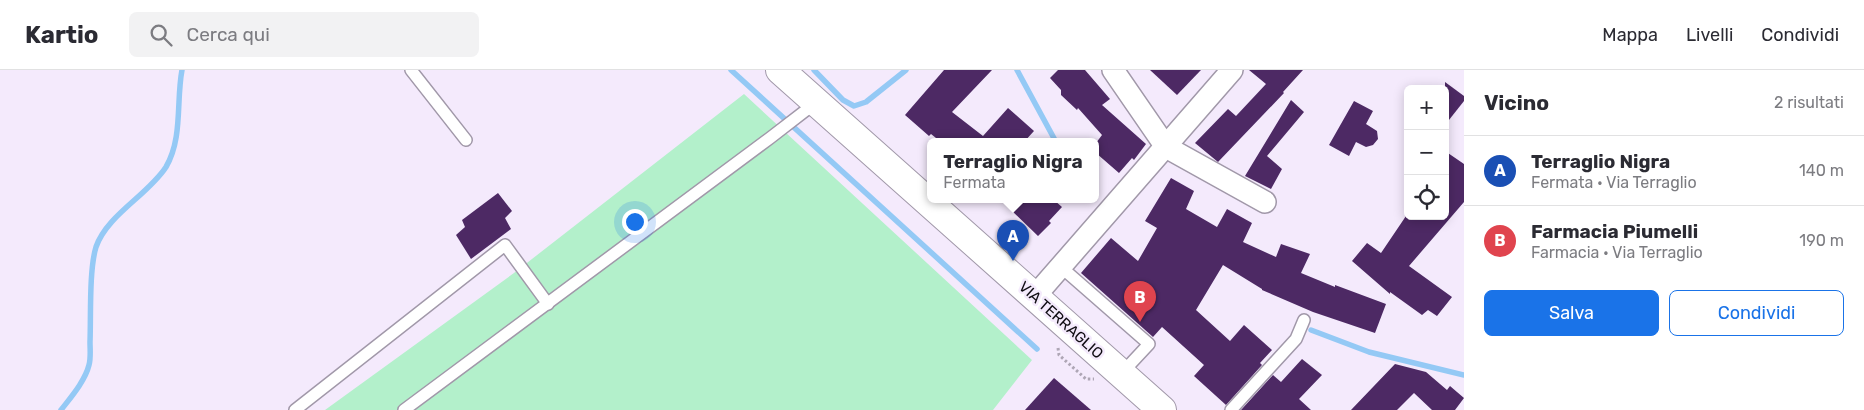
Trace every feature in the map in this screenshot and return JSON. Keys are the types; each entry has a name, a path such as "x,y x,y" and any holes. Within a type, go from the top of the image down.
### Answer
{"main road":[{"name":"VIA TERRAGLIO","path":"780,70 807,108 1035,296 1162,410"}],"street":[{"path":"1113,70 1166,147 1265,202"},
{"path":"1035,296 1232,70"}],"lane":[{"path":"411,70 466,140"},
{"path":"404,410 548,304 807,108"},
{"path":"295,410 505,245 548,304"},
{"path":"1061,267 1149,344 1121,374"},
{"path":"1231,410 1296,339 1304,320"}],"green space":[{"path":"744,94 1032,360 993,410 325,410 514,273"}],"building":[{"path":"944,70 992,70 952,112 983,136 1008,108 1034,131 1028,138 936,138 931,134 929,136 905,115"},
{"path":"1058,70 1085,70 1110,99 1102,105 1146,144 1134,160 1132,158 1119,173 1099,156 1099,139 1102,135 1078,108 1077,110 1061,95 1061,90 1050,78"},
{"path":"1150,70 1201,70 1177,95"},
{"path":"1249,70 1303,70 1284,93 1218,162 1195,143 1228,109 1236,116 1266,84"},
{"path":"1445,82 1464,96 1464,101 1449,120 1449,85 1445,85"},
{"path":"1291,100 1304,112 1267,156 1282,169 1271,189 1245,176"},
{"path":"1354,101 1373,111 1366,124 1377,131 1378,139 1373,145 1366,147 1356,142 1349,156 1329,145"},
{"path":"1449,154 1464,164 1464,202 1449,219"},
{"path":"1171,178 1194,191 1186,209 1217,227 1227,209 1252,223 1243,242 1276,257 1281,244 1310,254 1301,273 1335,287 1335,285 1386,304 1375,333 1313,312 1262,290 1223,265 1196,310 1230,341 1244,325 1272,350 1260,363 1262,365 1226,405 1194,376 1204,365 1162,327 1153,337 1081,273 1111,238 1138,261 1157,228 1145,221"},
{"path":"498,193 512,211 505,218 511,229 471,259 456,235 465,227 462,220"},
{"path":"1013,203 1057,203 1062,207 1049,221 1051,223 1038,236 1009,208"},
{"path":"1404,219 1449,220 1409,266 1452,297 1437,316 1428,310 1422,315 1390,292 1390,294 1352,261 1367,243 1381,253"},
{"path":"1302,359 1322,375 1299,399 1311,410 1241,410 1273,375 1281,382"},
{"path":"1395,364 1426,372 1447,390 1450,386 1464,398 1455,410 1432,410 1414,393 1397,410 1351,410"},
{"path":"1054,378 1091,410 1025,410"}],"waterway":[{"path":"61,410 81,383 90,362 91,280 96,247 109,225 149,187 166,167 175,144 177,132 182,70"},
{"path":"731,70 1037,349"},
{"path":"814,70 843,100 854,106 866,102 906,70"},
{"path":"1017,70 1054,138"},
{"path":"1311,330 1369,352 1464,375"}],"place":[{"name":"Terraglio Nigra","path":"1013,261"},
{"name":"Farmacia Piumelli","path":"1140,322"}]}
